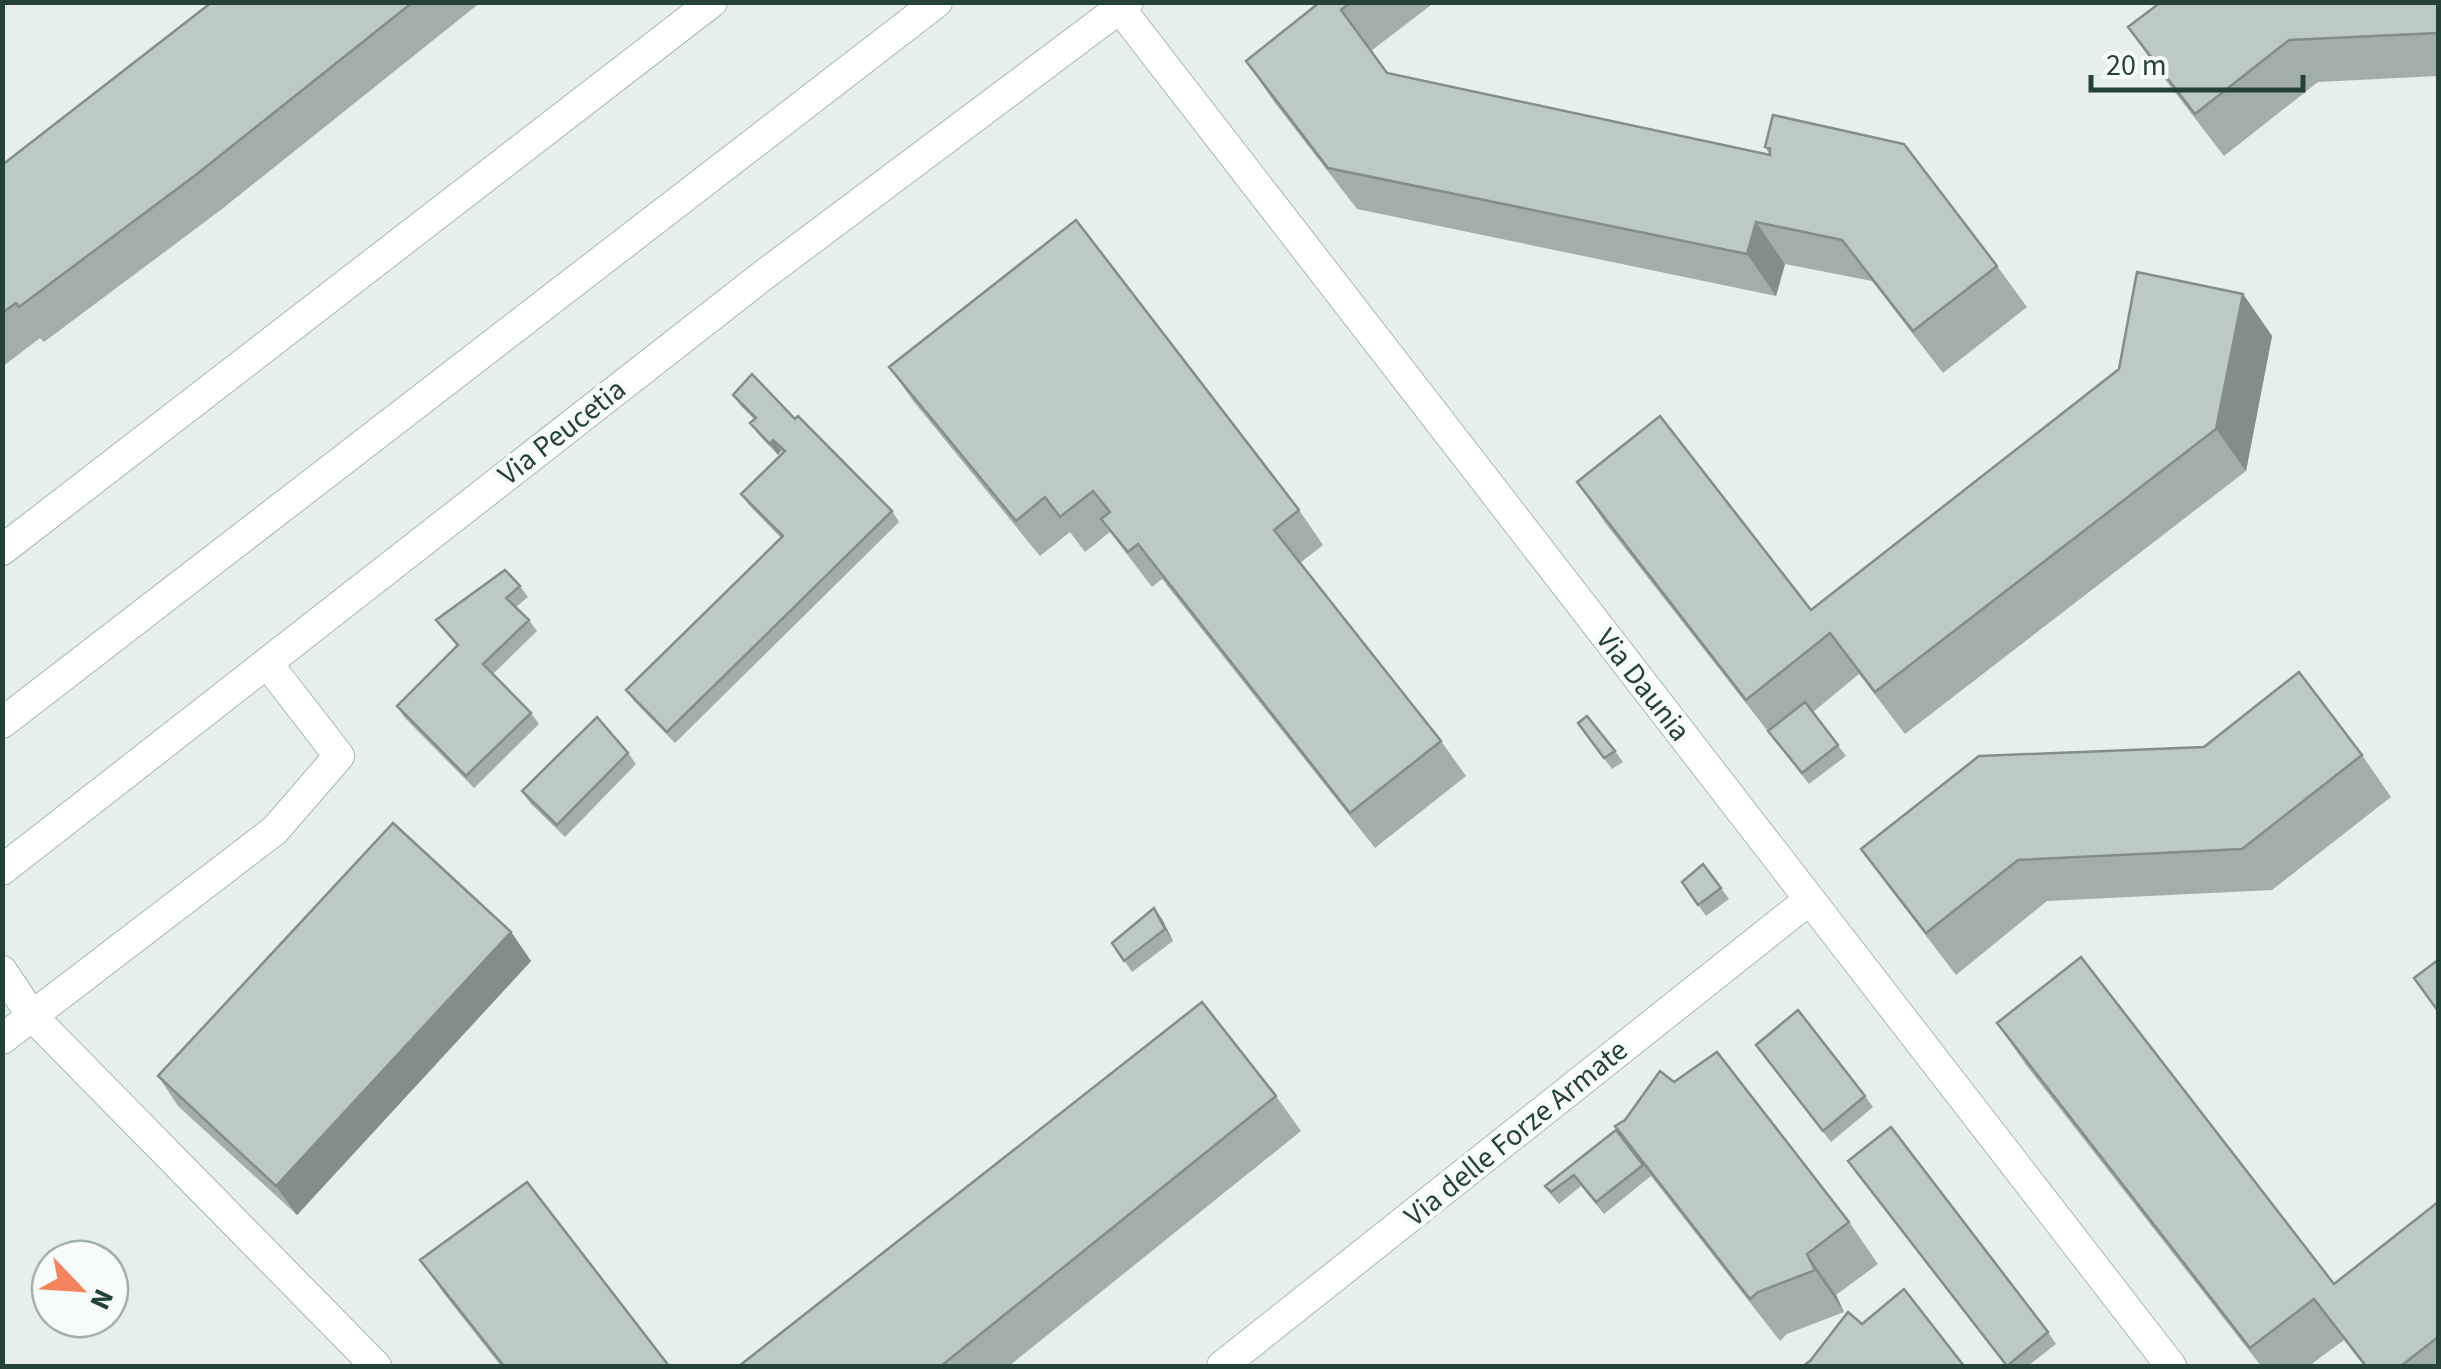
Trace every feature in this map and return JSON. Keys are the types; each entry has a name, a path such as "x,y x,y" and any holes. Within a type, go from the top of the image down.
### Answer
{"street":[{"path":"2,550 712,2"},
{"path":"2,723 937,2"},
{"name":"Via Peucetia","path":"2,870 760,276 1121,5"},
{"name":"Via Daunia","path":"1121,5 2170,1366"},
{"path":"2,1039 276,830 339,756 267,663"},
{"name":"Via delle Forze Armate","path":"1222,1366 1809,900"},
{"path":"2,971 32,1016 376,1366"}],"building":[{"path":"212,2 413,2 197,174 19,307 16,303 2,313 2,165"},
{"path":"1320,2 1351,2 1341,10 1387,73 1770,155 1770,148 1765,147 1773,115 1904,144 1997,266 1913,331 1842,240 1756,222 1747,254 1328,168 1246,61"},
{"path":"2161,2 2438,2 2438,33 2289,40 2195,114 2128,27"},
{"path":"1076,220 1299,510 1274,530 1441,741 1350,813 1138,544 1128,552 1101,519 1110,512 1093,491 1060,517 1045,497 1016,521 889,367"},
{"path":"2137,272 2243,294 2216,429 1875,692 1830,633 1746,700 1577,482 1660,416 1811,610 2119,369"},
{"path":"752,374 892,511 667,732 626,690 783,536 741,494 785,451 773,440 770,444 750,423 756,418 733,395"},
{"path":"505,570 520,586 506,598 529,620 483,664 531,713 466,776 397,706 458,645 436,620"},
{"path":"2299,672 2362,755 2242,849 2018,860 1926,933 1861,849 1979,756 2204,747"},
{"path":"1805,702 1838,745 1802,773 1768,731"},
{"path":"1587,716 1615,751 1604,758 1578,723"},
{"path":"597,717 628,753 557,825 522,791"},
{"path":"393,823 511,932 276,1186 158,1076"},
{"path":"1703,864 1721,888 1698,905 1682,882"},
{"path":"1154,908 1165,929 1124,961 1112,943"},
{"path":"2081,957 2334,1284 2438,1202 2438,1337 2401,1366 2366,1366 2314,1299 2250,1348 1997,1023"},
{"path":"2438,960 2438,1011 2414,978"},
{"path":"1202,1002 1276,1096 941,1366 739,1366"},
{"path":"1798,1010 1865,1096 1823,1131 1756,1045"},
{"path":"1717,1052 1849,1222 1807,1254 1815,1270 1758,1292 1750,1299 1615,1126 1625,1120 1660,1071 1674,1082"},
{"path":"1891,1127 2048,1332 2007,1366 1848,1161"},
{"path":"1616,1130 1643,1165 1596,1202 1574,1175 1551,1192 1545,1186"},
{"path":"527,1182 669,1366 504,1366 420,1260"},
{"path":"1904,1289 1964,1366 1803,1366 1848,1312 1862,1324"}]}
